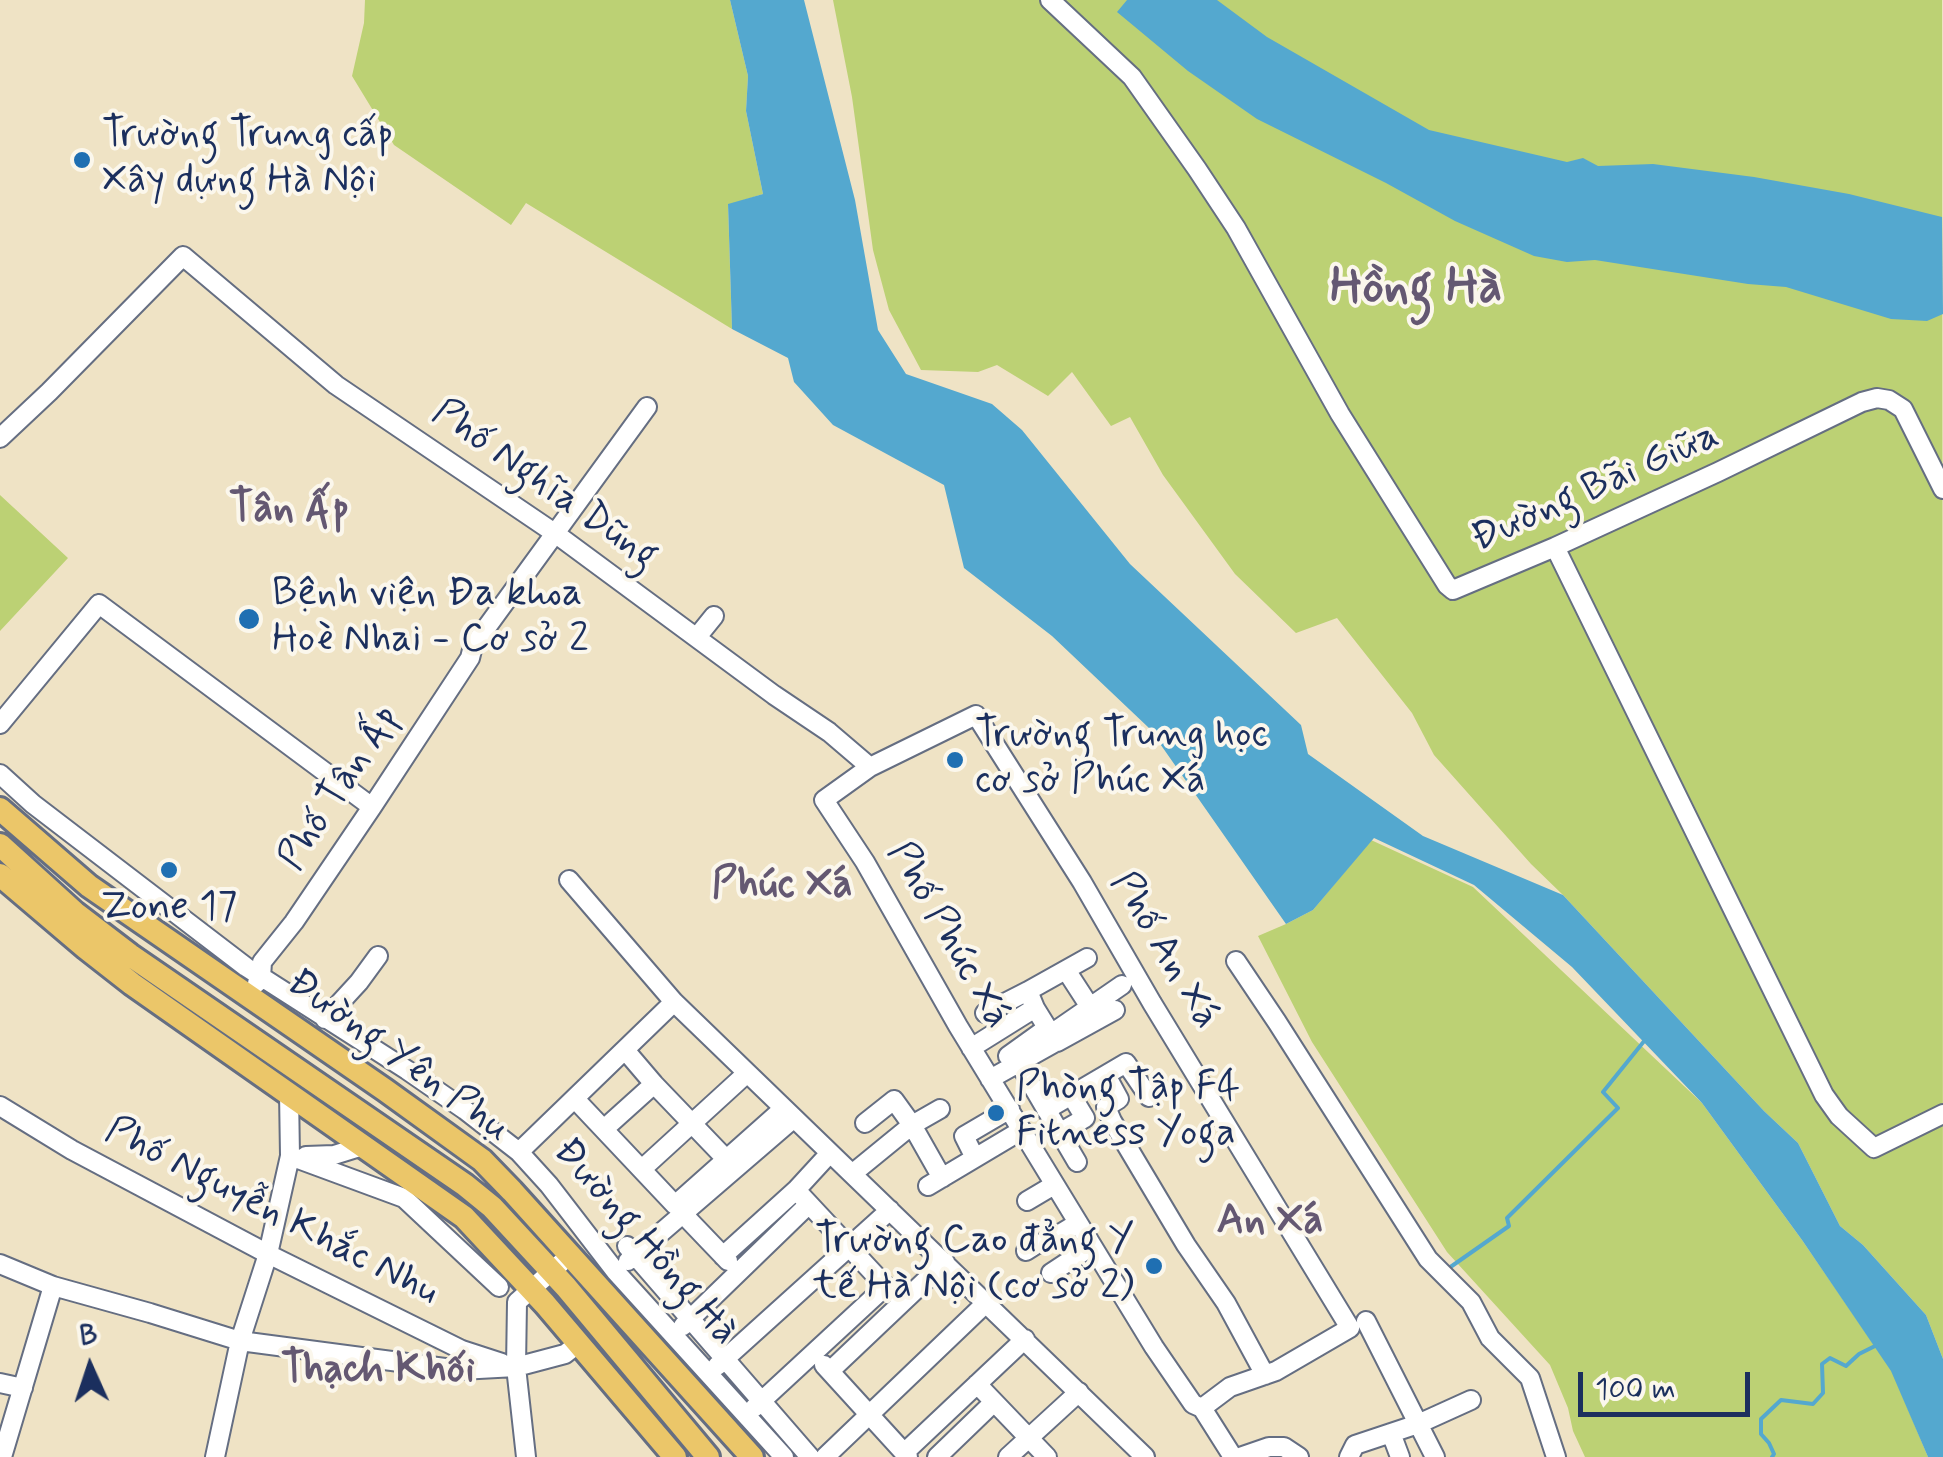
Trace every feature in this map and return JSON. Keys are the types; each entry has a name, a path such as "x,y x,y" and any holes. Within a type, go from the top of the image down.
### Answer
{"main road":[{"name":"Đường Yên Phụ","path":"0,808 80,878 250,978 482,1160 512,1191 561,1264 708,1457"},
{"name":"Đường Yên Phụ","path":"0,845 130,955 492,1207 561,1264 752,1457"},
{"path":"0,875 132,984 464,1216 532,1289 675,1457"}],"street":[{"name":"Đường Bãi Giữa","path":"1050,0 1132,77 1197,169 1236,228 1340,414 1447,585 1454,590 1556,547 1877,398 1903,409 1943,489"},
{"name":"Phố Nghĩa Dũng","path":"0,438 183,256 336,385 556,534 828,732 870,767"},
{"name":"Phố Tân Ấp","path":"250,978 294,922 372,807 470,658 473,646 646,407"},
{"path":"1556,547 1824,1096 1839,1116 1874,1148 1943,1114"},
{"path":"0,724 99,604 372,807"},
{"path":"697,637 714,616"},
{"name":"Phố An Xá","path":"870,767 976,715 1082,882 1155,1008 1358,1324 1436,1457"},
{"name":"Phố Phúc Xá","path":"870,767 824,800 865,862 971,1048 1154,1347 1236,1457"},
{"name":"Đường Hồng Hà","path":"0,774 250,978 325,1018 465,1110 520,1152 613,1266 784,1457"},
{"path":"569,880 674,1002 1025,1339 1135,1453"},
{"path":"325,1018 360,982 378,956"},
{"path":"971,1048 1086,958"},
{"path":"1236,961 1428,1259 1471,1302 1490,1338 1530,1378 1556,1457"},
{"path":"1066,970 1090,1007"},
{"path":"990,1079 1122,986"},
{"path":"985,1013 1032,999"},
{"path":"1032,999 1052,1035"},
{"path":"520,1152 674,1002"},
{"path":"1052,1035 1115,1010"},
{"path":"625,1050 727,1160"},
{"path":"1014,1059 1081,1160 1028,1201"},
{"path":"1046,1110 1126,1062 1148,1097"},
{"path":"642,1169 746,1074"},
{"path":"1106,1074 1119,1098 1106,1108 1112,1121 1186,1245 1226,1303 1264,1376"},
{"path":"604,1129 654,1084"},
{"path":"215,1457 240,1342 268,1254 290,1156 289,1093"},
{"path":"1060,1133 1085,1118 1071,1095"},
{"path":"575,1098 738,1272"},
{"path":"864,1124 894,1100 912,1125 935,1182 1022,1130"},
{"name":"Phố Nguyễn Khắc Nhu","path":"0,1106 72,1150 268,1254 462,1350 516,1367"},
{"path":"852,1174 912,1125 940,1109"},
{"path":"975,1158 964,1136 1010,1110"},
{"path":"679,1210 727,1160 788,1114"},
{"path":"613,1266 788,1114"},
{"path":"290,1156 324,1156 363,1146"},
{"path":"673,1334 738,1272 802,1197 830,1153"},
{"path":"290,1156 404,1198 500,1287"},
{"path":"802,1197 902,1303"},
{"path":"723,1256 802,1197"},
{"path":"709,1373 890,1210"},
{"path":"1026,1251 1078,1223"},
{"path":"1052,1272 1092,1246"},
{"name":"Đường Hồng Hà","path":"631,1251 810,1457"},
{"path":"830,1372 946,1262"},
{"path":"0,1264 53,1286 240,1342 460,1370 516,1367 563,1354 579,1343"},
{"path":"526,1457 516,1367 517,1302 561,1264"},
{"path":"2,1457 53,1286"},
{"path":"747,1414 886,1286"},
{"path":"825,1457 986,1302"},
{"path":"1202,1408 1230,1387 1276,1371 1358,1324"},
{"path":"813,1354 906,1455 1025,1339"},
{"path":"460,1370 466,1361 462,1350"},
{"path":"0,1383 23,1388"},
{"path":"977,1384 1046,1457"},
{"path":"1008,1457 1079,1392"},
{"path":"1349,1457 1355,1445 1418,1424 1471,1400"},
{"path":"937,1457 994,1402"},
{"path":"1391,1433 1400,1457"},
{"path":"1236,1457 1270,1447 1292,1452"}],"green space":[{"path":"365,0 730,0 748,76 746,111 763,194 728,205 732,329 526,203 511,225 394,145 352,76"},
{"path":"833,0 1942,0 1943,1359 1926,1315 1863,1245 1840,1226 1798,1143 1531,864 1434,755 1412,713 1337,618 1296,633 1235,574 1163,475 1130,417 1111,426 1072,372 1048,396 997,365 978,372 921,370 889,310 873,250 852,97"},
{"path":"0,495 68,558 0,631"},
{"path":"1371,840 1473,887 1702,1103 1892,1371 1928,1457 1585,1457 1550,1365 1447,1252 1312,1042 1258,936 1313,910"}],"water":[{"path":"730,0 804,0 855,200 878,330 906,374 992,404 1022,430 1130,564 1301,725 1308,754 1423,836 1563,895 1798,1143 1840,1226 1863,1245 1926,1315 1943,1359 1943,1457 1928,1457 1891,1371 1702,1103 1572,967 1474,885 1374,838 1313,910 1286,924 1149,728 1052,636 964,568 944,485 833,425 794,382 788,358 732,329 728,204 763,194 746,111 748,76"},
{"path":"1127,0 1217,0 1267,37 1429,130 1567,162 1583,158 1598,166 1653,164 1754,177 1849,194 1942,217 1943,314 1927,321 1891,319 1786,287 1595,260 1567,262 1534,256 1455,221 1257,119 1188,71 1117,12"}],"waterway":[{"path":"1449,1268 1509,1226 1507,1218 1618,1108 1603,1092 1645,1040"},
{"path":"1772,1457 1769,1443 1761,1434 1761,1419 1781,1400 1813,1404 1823,1393 1822,1364 1830,1358 1846,1366 1877,1345"}],"place":[{"name":"Trường Trung cấp Xây dựng Hà Nội","path":"82,160"},
{"name":"Bệnh viện Đa khoa Hoè Nhai - Cơ sở 2","path":"249,619"},
{"name":"Trường Trung học cơ sở Phúc Xá","path":"955,760"},
{"name":"Zone 17","path":"169,870"},
{"name":"Phòng Tập F4 Fitness Yoga","path":"996,1113"},
{"name":"Trường Cao đẳng Y tế Hà Nội (cơ sở 2)","path":"1154,1266"}],"district":[{"name":"Hồng Hà","path":"1416,290"},
{"name":"Tân Ấp","path":"289,511"},
{"name":"Phúc Xá","path":"782,887"},
{"name":"An Xá","path":"1270,1223"},
{"name":"Thạch Khối","path":"378,1372"}]}
